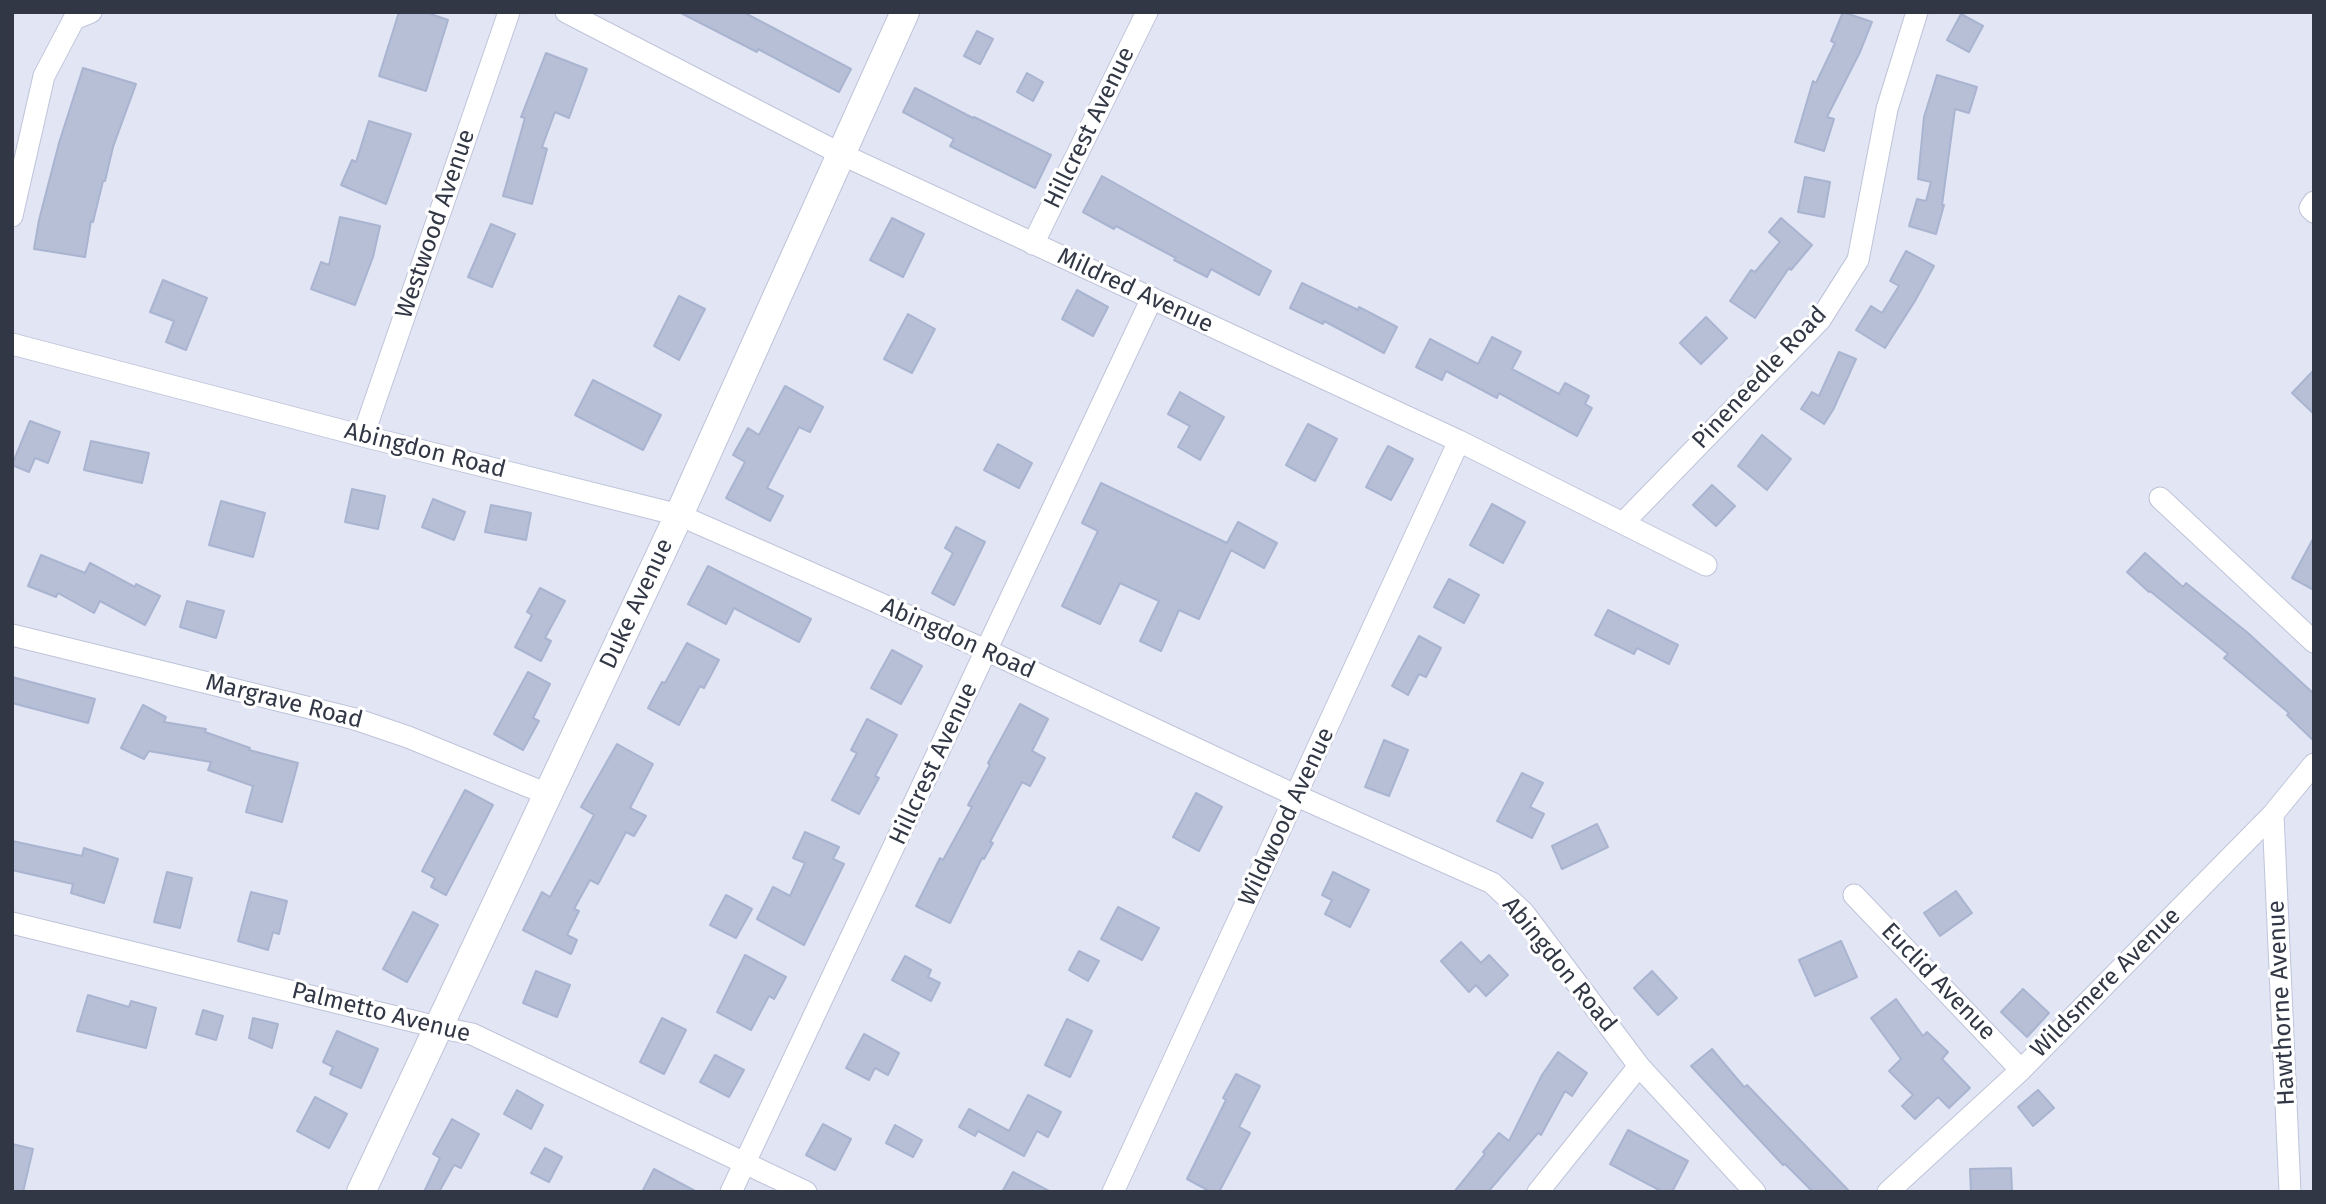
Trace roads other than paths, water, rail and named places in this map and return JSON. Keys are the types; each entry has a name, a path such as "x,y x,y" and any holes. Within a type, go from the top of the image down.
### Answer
{"street":[{"path":"12,216 44,76 74,19 91,12"},
{"name":"Westwood Avenue","path":"363,436 509,12"},
{"name":"Mildred Avenue","path":"566,12 841,154 1459,441 1706,565"},
{"name":"Duke Avenue","path":"361,1192 679,515 905,12"},
{"name":"Hillcrest Avenue","path":"1033,244 1147,12"},
{"name":"Pineneedle Road","path":"1623,523 1820,320 1858,260 1887,109 1917,12"},
{"name":"Hillcrest Avenue","path":"731,1192 1152,298"},
{"name":"Abingdon Road","path":"12,344 679,515 988,651 1297,796 1492,883 1524,913 1639,1066 1755,1192"},
{"name":"Wildwood Avenue","path":"1113,1192 1459,441"},
{"path":"2160,498 2314,642"},
{"name":"Margrave Road","path":"12,635 355,719 408,737 547,794"},
{"name":"Wildsmere Avenue","path":"1888,1192 1911,1185 2273,814 2314,764"},
{"name":"Hawthorne Avenue","path":"2273,814 2290,1192"},
{"name":"Euclid Avenue","path":"1854,895 2021,1070"},
{"name":"Palmetto Avenue","path":"12,923 472,1034 806,1192"},
{"path":"1538,1192 1639,1066"}]}
